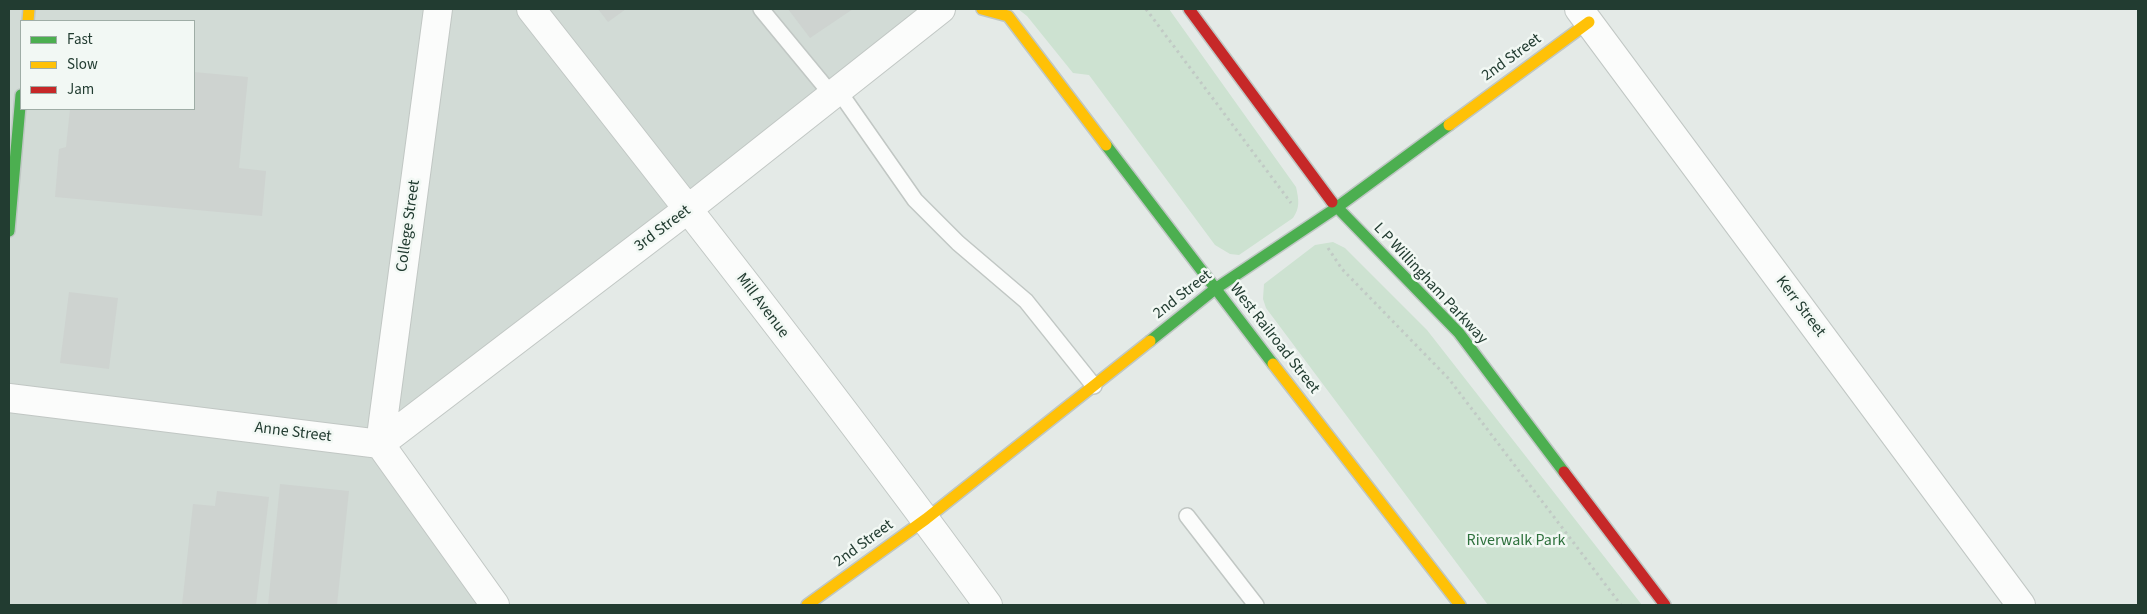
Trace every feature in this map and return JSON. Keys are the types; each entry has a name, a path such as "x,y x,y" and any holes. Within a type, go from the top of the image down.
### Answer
{"street":[{"name":"College Street","path":"380,444 438,9"},
{"name":"Mill Avenue","path":"531,9 688,209 926,519 988,605"},
{"name":"3rd Street","path":"380,444 688,209 941,9"},
{"name":"West Railroad Street","path":"982,9 1008,16 1215,290 1460,605"},
{"name":"L P Willingham Parkway","path":"1189,9 1336,208 1458,333 1665,605"},
{"name":"2nd Street","path":"807,605 926,519 1215,290 1336,208 1584,16"},
{"name":"Kerr Street","path":"1584,16 2021,605"},
{"path":"9,231 20,106"},
{"name":"Anne Street","path":"9,398 380,444"},
{"path":"380,444 495,605"}],"lane":[{"path":"761,9 835,93 915,200 958,244 1026,301 1094,386"},
{"path":"1188,516 1256,605"}],"path":[{"path":"1146,9 1293,205"},
{"path":"1323,242 1342,268 1449,379 1621,605"}],"shaded area":[{"path":"9,9 941,9 380,444 495,605 9,605"}],"green space":[{"path":"1018,9 1169,9 1296,187 1298,204 1293,218 1239,255 1230,254 1215,245 1089,75 1073,73 1027,16"},
{"name":"Riverwalk Park","path":"1333,242 1345,248 1427,330 1642,605 1488,605 1266,308 1263,299 1264,284 1315,245"}],"building":[{"path":"598,9 626,9 608,22"},
{"path":"788,9 853,9 810,38"},
{"path":"195,72 248,77 239,168 266,171 262,216 55,197 59,149 66,147 70,110 195,110"},
{"path":"69,292 118,298 109,369 60,363"},
{"path":"280,484 349,491 337,605 268,605"},
{"path":"217,491 269,497 256,605 182,605 193,504 215,506"}],"traffic: fast":[{"path":"9,231 20,106"},
{"path":"1150,341 1215,289 1336,208 1449,125"},
{"path":"1106,145 1273,364"},
{"path":"1332,202 1459,333 1564,472"}],"traffic: slow":[{"path":"28,20 29,9"},
{"path":"982,9 1008,16 1106,145"},
{"path":"1449,125 1589,22"},
{"path":"807,605 926,519 1150,341"},
{"path":"1273,364 1460,605"}],"traffic: jam":[{"path":"1189,9 1332,202"},
{"path":"1564,472 1665,605"}]}
